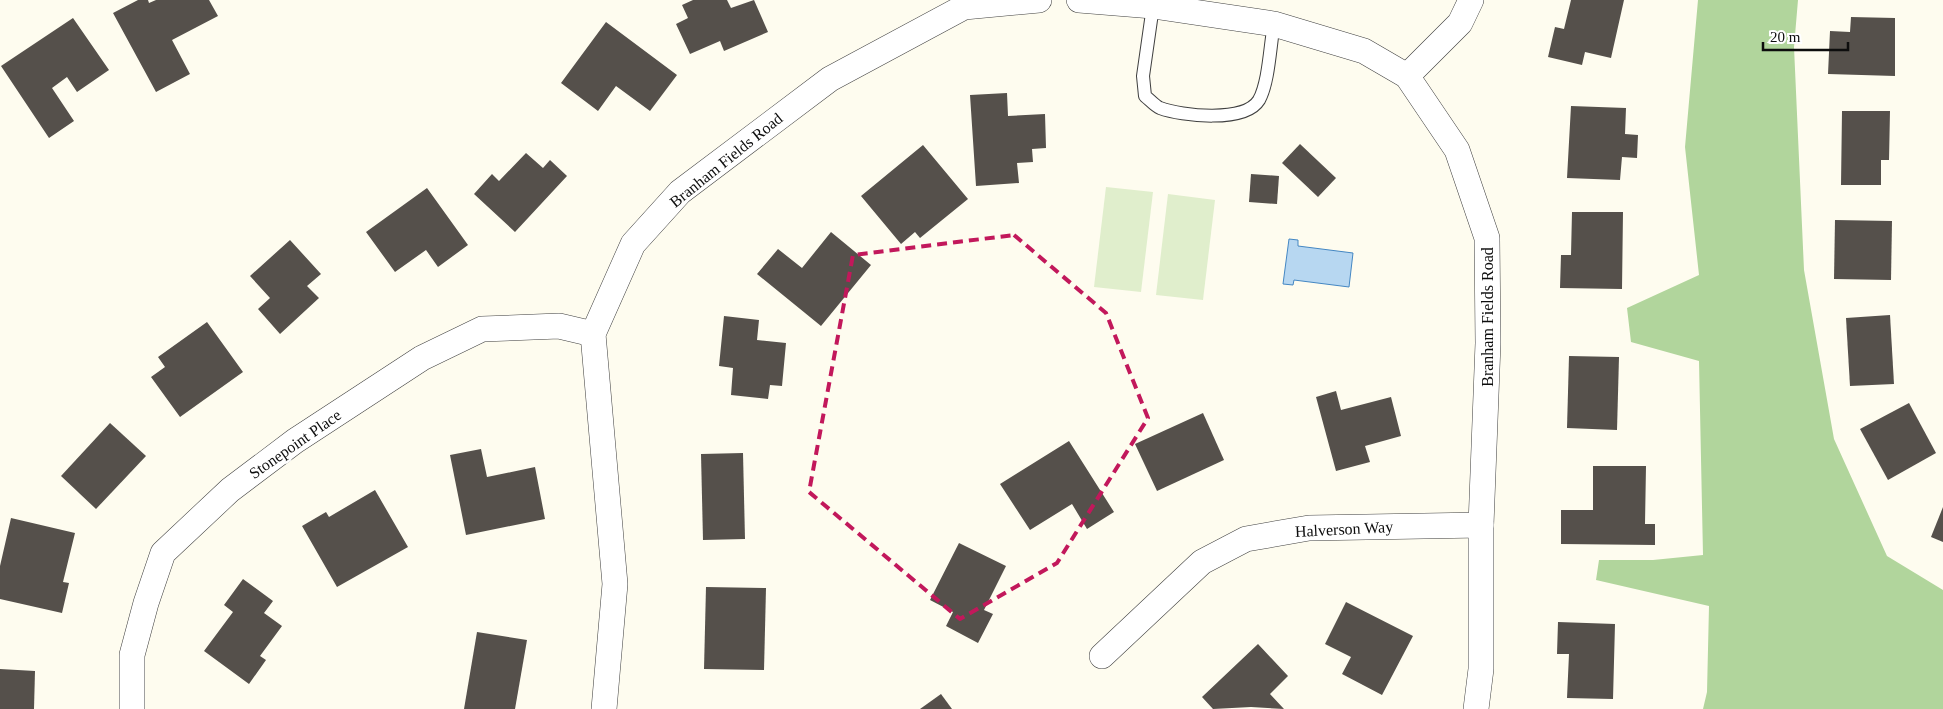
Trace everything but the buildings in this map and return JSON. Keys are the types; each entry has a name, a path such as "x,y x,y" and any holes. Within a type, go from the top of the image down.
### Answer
{"street":[{"name":"Branham Fields Road","path":"604,709 615,584 593,334 633,244 680,192 830,79 964,7 1039,0"},
{"name":"Branham Fields Road","path":"1079,0 1153,6 1274,24 1364,51 1407,76 1457,150 1487,238 1488,343 1480,524 1481,669 1476,709"},
{"path":"1407,76 1460,23 1471,0"},
{"name":"Stonepoint Place","path":"132,709 132,655 146,603 163,553 230,490 295,441 422,358 482,329 559,326 593,334"},
{"name":"Halverson Way","path":"1102,656 1202,562 1246,539 1309,528 1480,524"}],"lane":[{"path":"1153,6 1143,76 1145,96 1158,108 1200,115 1235,114 1250,108 1258,100 1263,87 1274,24"}],"highlighted area":[{"path":"1014,235 1106,313 1148,418 1057,563 960,619 809,492 853,255"}],"green space":[{"path":"1698,0 1798,0 1794,47 1804,270 1834,439 1887,556 1943,590 1943,709 1703,709 1707,692 1709,606 1596,580 1599,560 1653,560 1703,555 1699,361 1631,342 1627,308 1699,275 1685,147"},
{"path":"1106,187 1153,192 1141,292 1094,287"},
{"path":"1168,194 1215,200 1203,300 1156,295"}],"water":[{"path":"1289,239 1298,240 1298,246 1353,253 1349,287 1294,280 1293,285 1283,284"}]}
